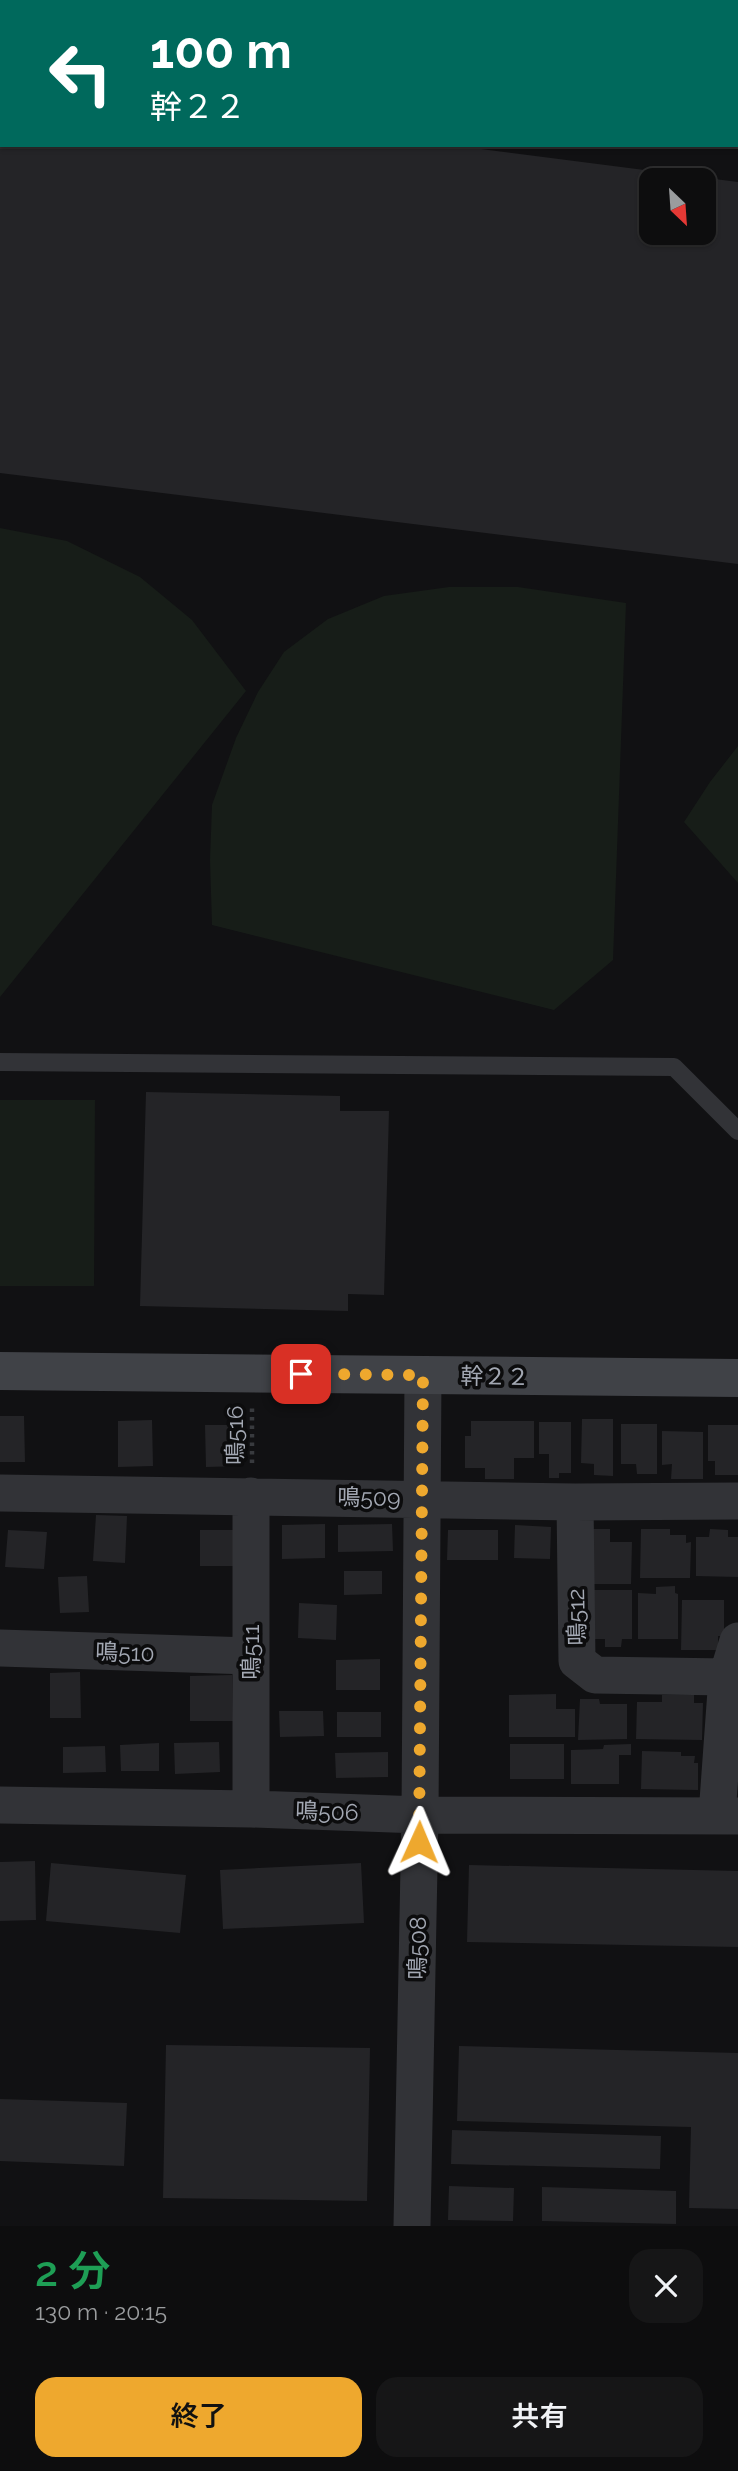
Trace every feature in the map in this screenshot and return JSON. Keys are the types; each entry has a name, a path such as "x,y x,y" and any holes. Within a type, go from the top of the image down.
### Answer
{"street":[{"name":"幹２２","path":"0,1371 738,1378"},
{"name":"鳴508","path":"412,2226 420,1815 423,1375"},
{"name":"鳴509","path":"0,1493 738,1502"},
{"name":"鳴511","path":"251,1496 251,1809"},
{"name":"鳴512","path":"575,1502 577,1661 595,1675 727,1677"},
{"path":"728,1815 727,1677 738,1641"},
{"name":"鳴510","path":"0,1648 250,1656"},
{"name":"鳴506","path":"0,1805 420,1815 728,1815"}],"lane":[{"path":"0,1062 674,1067 738,1131"}],"path":[{"name":"鳴516","path":"251,1496 252,1374"}],"shaded area":[{"path":"0,528 67,541 140,577 192,620 246,691 0,997"},
{"path":"449,587 518,587 626,603 613,960 554,1010 212,925 212,805 236,738 258,692 284,652 328,619 384,596"},
{"path":"738,746 738,883 684,822"},
{"path":"0,1100 95,1100 94,1286 0,1286"}],"building":[{"path":"0,147 466,147 639,169 639,245 716,245 716,179 738,182 738,564 0,473"},
{"path":"146,1092 340,1096 340,1111 389,1111 384,1295 348,1294 348,1311 140,1306"},
{"path":"0,1416 24,1416 25,1462 0,1462"},
{"path":"582,1419 613,1419 613,1476 594,1475 594,1464 581,1463"},
{"path":"152,1420 153,1466 118,1467 118,1421"},
{"path":"471,1421 534,1421 534,1458 514,1458 514,1479 485,1479 485,1468 465,1468 465,1436 471,1436"},
{"path":"539,1422 571,1422 571,1473 559,1473 559,1478 549,1478 549,1454 539,1454"},
{"path":"621,1424 657,1424 657,1474 637,1474 636,1464 621,1464"},
{"path":"205,1425 241,1425 242,1466 206,1467"},
{"path":"708,1425 738,1425 738,1475 715,1475 715,1461 708,1461"},
{"path":"662,1431 703,1432 703,1479 671,1479 672,1464 662,1465"},
{"path":"96,1515 127,1516 125,1563 93,1561"},
{"path":"325,1524 325,1558 282,1559 282,1525"},
{"path":"392,1524 393,1551 338,1552 338,1525"},
{"path":"515,1525 551,1527 550,1559 514,1558"},
{"path":"593,1529 610,1529 610,1542 632,1542 631,1584 592,1584"},
{"path":"641,1529 670,1529 670,1535 686,1535 686,1543 691,1542 690,1578 640,1578"},
{"path":"710,1529 728,1530 728,1537 738,1537 738,1577 696,1576 696,1537 709,1537"},
{"path":"8,1530 47,1532 44,1569 5,1567"},
{"path":"200,1530 237,1530 237,1566 200,1566"},
{"path":"448,1530 498,1530 498,1560 447,1560"},
{"path":"344,1571 382,1571 382,1594 344,1595"},
{"path":"87,1576 89,1612 60,1613 58,1577"},
{"path":"675,1586 675,1593 678,1594 678,1639 638,1639 638,1593 656,1594 656,1587"},
{"path":"591,1590 632,1590 632,1639 622,1639 621,1647 605,1647 605,1639 590,1639"},
{"path":"682,1600 724,1600 724,1636 718,1636 718,1650 681,1650"},
{"path":"299,1603 337,1605 336,1640 298,1638"},
{"path":"380,1659 380,1690 336,1690 336,1660"},
{"path":"80,1672 81,1718 50,1718 50,1673"},
{"path":"232,1675 233,1721 190,1721 190,1676"},
{"path":"556,1694 556,1709 575,1709 575,1737 509,1737 509,1695"},
{"path":"662,1695 694,1695 694,1703 703,1703 702,1740 636,1739 637,1702 662,1702"},
{"path":"580,1699 599,1699 600,1704 627,1704 627,1739 578,1740"},
{"path":"279,1711 323,1711 324,1736 280,1737"},
{"path":"337,1712 381,1712 381,1737 337,1737"},
{"path":"219,1742 220,1772 175,1774 174,1743"},
{"path":"159,1743 159,1771 121,1771 120,1745"},
{"path":"510,1744 564,1744 564,1779 510,1779"},
{"path":"631,1744 631,1755 619,1755 619,1784 571,1784 571,1750 603,1749 604,1745"},
{"path":"105,1746 106,1772 63,1773 63,1747"},
{"path":"642,1751 681,1752 681,1756 695,1756 694,1763 698,1763 698,1790 641,1789"},
{"path":"388,1752 388,1777 336,1778 335,1753"},
{"path":"35,1861 36,1920 0,1921 0,1862"},
{"path":"51,1863 186,1875 180,1933 46,1921"},
{"path":"361,1863 364,1923 223,1929 220,1870"},
{"path":"469,1865 738,1871 738,1947 467,1942"},
{"path":"166,2045 370,2048 367,2201 163,2198"},
{"path":"459,2046 738,2053 738,2209 689,2208 691,2127 457,2121"},
{"path":"0,2099 127,2103 124,2166 0,2161"},
{"path":"452,2130 661,2136 660,2169 451,2164"},
{"path":"449,2186 514,2188 513,2221 448,2220"},
{"path":"542,2187 676,2191 676,2224 542,2221"}],"route":[{"path":"301,1374 423,1375 419,1842"}]}
